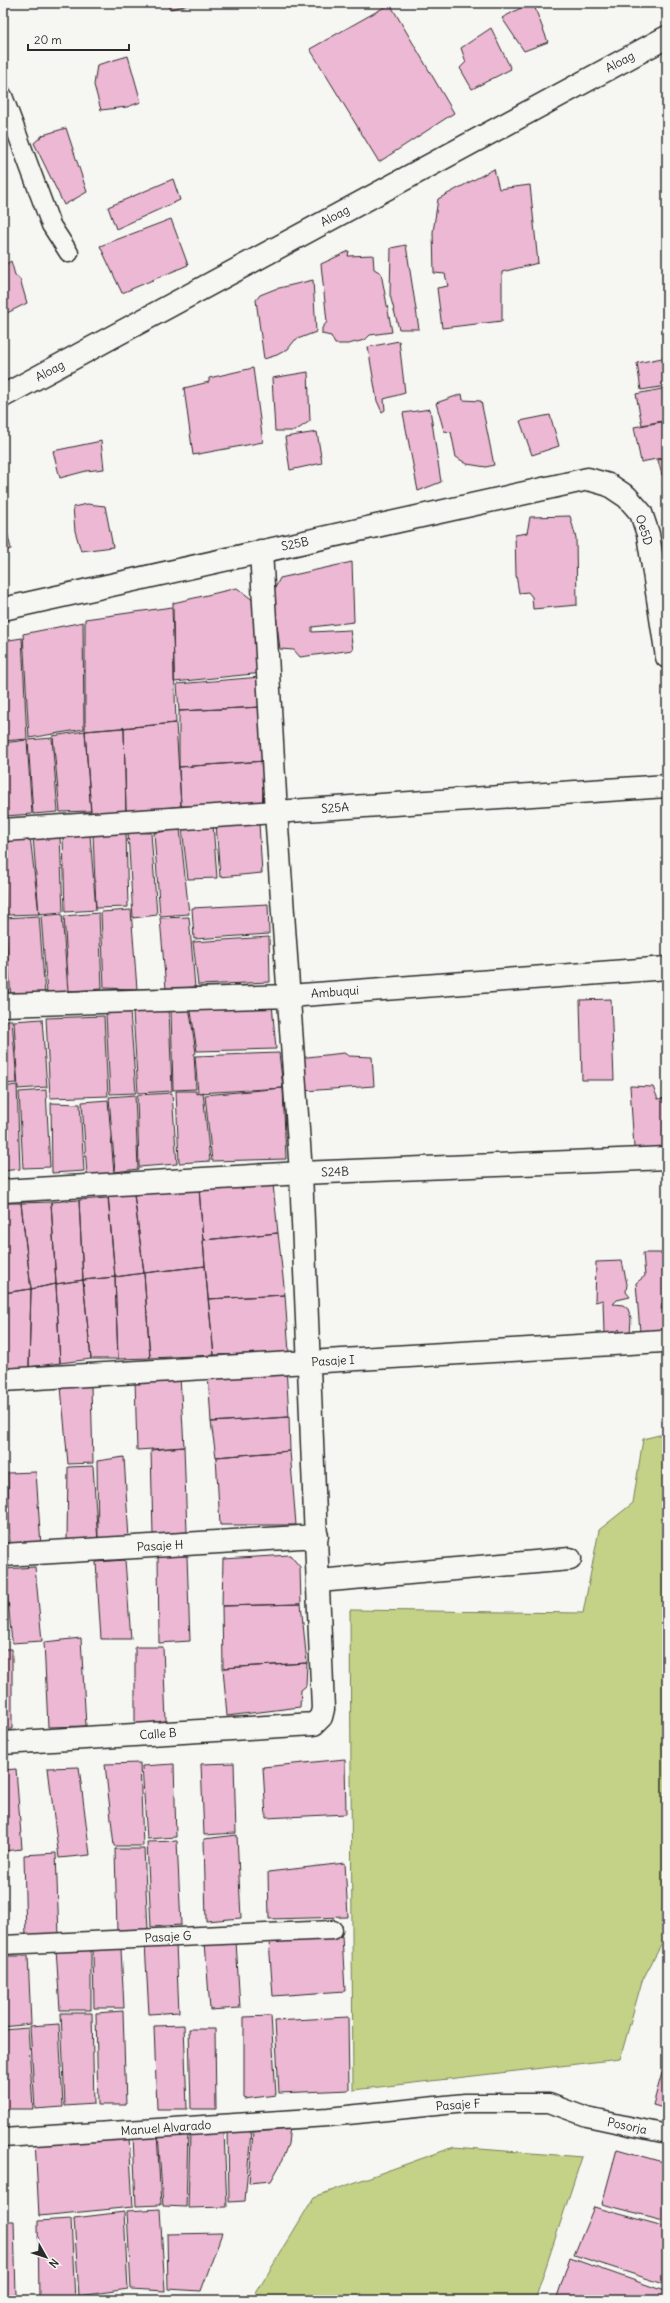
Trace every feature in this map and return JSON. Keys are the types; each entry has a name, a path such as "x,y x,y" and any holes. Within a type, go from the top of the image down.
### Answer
{"street":[{"name":"Aloag","path":"3,396 667,37"},
{"name":"S25B","path":"3,609 588,479"},
{"name":"Oe5D","path":"588,479 609,485 627,497 641,513 648,534 667,657"},
{"path":"261,551 276,812 301,1173 318,1581 570,1559"},
{"name":"S25A","path":"3,830 667,786"},
{"name":"Ambuqui","path":"3,1005 289,996 667,968"},
{"name":"S24B","path":"3,1191 301,1173 667,1158"},
{"name":"Pasaje I","path":"3,1380 663,1341"},
{"name":"Pasaje H","path":"3,1555 317,1536"},
{"name":"Calle B","path":"3,1744 314,1724 321,1717 323,1709 318,1581"}],"lane":[{"path":"3,96 51,225 69,253"},
{"name":"Pasaje G","path":"3,1945 333,1930"},
{"name":"Pasaje F","path":"328,2117 480,2103 549,2104 587,2117"},
{"name":"Manuel Alvarado","path":"3,2138 328,2117"},
{"name":"Posorja","path":"587,2117 667,2134"}],"green space":[{"path":"667,1433 667,1934 642,1981 620,2059 353,2090 350,1610 583,1613 599,1530 633,1503 643,1439"},
{"path":"454,2147 582,2157 535,2300 252,2300 314,2197"}],"building":[{"path":"163,3 197,3 171,9"},
{"path":"530,3 533,3 548,42 524,51 502,18"},
{"path":"390,4 454,113 379,162 310,49"},
{"path":"491,28 511,69 472,89 460,68 466,62 461,48"},
{"path":"128,56 141,102 127,107 101,110 94,85 97,65"},
{"path":"66,128 87,192 64,205 34,143 43,135"},
{"path":"494,169 499,189 530,185 538,263 502,272 502,321 442,328 437,288 448,286 445,274 434,273 433,232 438,199"},
{"path":"173,179 180,200 116,229 108,207"},
{"path":"171,219 188,265 122,293 100,246"},
{"path":"406,245 419,329 399,329 390,295 391,248"},
{"path":"349,251 348,256 373,255 374,269 381,273 392,332 370,335 365,340 348,344 335,344 331,336 322,334 322,328 327,322 321,264"},
{"path":"11,261 15,275 20,279 27,303 3,315 3,266"},
{"path":"313,280 316,332 295,340 288,349 277,355 264,359 256,300 260,295 275,289"},
{"path":"399,341 405,393 384,399 385,410 382,412 377,401 368,347"},
{"path":"667,357 667,386 641,390 637,363"},
{"path":"253,368 263,442 193,455 184,388 209,382 209,378"},
{"path":"308,372 310,421 295,431 275,431 272,378"},
{"path":"667,388 667,420 642,425 636,394"},
{"path":"462,394 463,400 481,401 494,465 486,467 467,464 456,457 451,432 444,431 436,403"},
{"path":"430,409 441,482 418,491 403,413"},
{"path":"550,415 559,446 532,455 520,421"},
{"path":"667,421 667,457 641,462 634,427"},
{"path":"317,432 322,463 290,470 285,437"},
{"path":"101,441 104,469 86,471 60,478 53,451"},
{"path":"667,458 667,474 662,475 658,460"},
{"path":"87,504 105,506 113,547 81,551 75,531 73,507"},
{"path":"3,514 11,549 3,551"},
{"path":"570,516 576,538 577,605 533,609 532,597 528,592 519,593 516,575 515,535 527,533 530,517"},
{"path":"352,562 354,622 312,627 312,632 350,630 353,650 300,657 294,650 280,649 273,592 280,578"},
{"path":"237,588 254,601 263,673 174,682 173,603"},
{"path":"172,607 176,723 85,731 85,619"},
{"path":"83,622 84,729 29,738 23,634"},
{"path":"22,638 27,739 3,741 3,641"},
{"path":"261,677 262,707 179,711 177,684"},
{"path":"262,707 265,761 179,767 179,711"},
{"path":"176,723 181,806 126,813 124,728"},
{"path":"124,728 126,813 91,815 85,731"},
{"path":"85,731 91,811 60,812 53,736"},
{"path":"52,738 58,812 33,814 28,740"},
{"path":"27,740 32,814 5,816 3,743"},
{"path":"265,761 262,807 181,806 179,767"},
{"path":"259,823 262,873 220,877 216,824"},
{"path":"213,824 217,878 188,879 182,828"},
{"path":"180,829 189,914 160,916 154,833"},
{"path":"126,832 128,907 96,908 93,834"},
{"path":"128,832 151,833 157,915 133,918"},
{"path":"90,835 96,910 65,912 63,837"},
{"path":"3,836 30,836 39,914 6,915"},
{"path":"33,836 60,836 63,912 39,914"},
{"path":"268,904 269,934 194,939 192,908"},
{"path":"131,910 137,989 104,988 101,912"},
{"path":"99,913 102,989 69,991 64,916"},
{"path":"62,914 68,991 47,993 41,916"},
{"path":"39,916 45,995 11,998 5,918"},
{"path":"189,917 195,987 166,989 160,918"},
{"path":"3,919 9,997 3,997"},
{"path":"269,937 270,982 198,985 193,942"},
{"path":"611,999 614,1080 582,1080 580,1000"},
{"path":"272,1004 276,1049 197,1051 190,1005"},
{"path":"189,1006 196,1053 194,1054 196,1089 173,1090 171,1008"},
{"path":"169,1010 172,1091 138,1093 133,1012"},
{"path":"130,1011 136,1093 110,1094 106,1014"},
{"path":"104,1016 108,1096 50,1098 46,1018"},
{"path":"42,1019 47,1087 18,1089 14,1021"},
{"path":"3,1020 12,1020 17,1083 3,1084"},
{"path":"279,1053 283,1088 198,1093 195,1056"},
{"path":"344,1053 349,1056 372,1057 374,1086 304,1091 298,1058"},
{"path":"17,1085 20,1169 3,1171 3,1087"},
{"path":"630,1086 653,1087 658,1099 667,1098 667,1151 655,1153 634,1148"},
{"path":"283,1088 286,1159 212,1161 205,1095"},
{"path":"46,1090 50,1167 23,1168 19,1092"},
{"path":"176,1091 196,1091 196,1094 203,1092 210,1161 179,1163"},
{"path":"172,1093 177,1164 139,1167 137,1095"},
{"path":"135,1095 138,1169 115,1172 109,1097"},
{"path":"108,1100 114,1174 87,1175 82,1102"},
{"path":"51,1103 80,1104 84,1171 52,1173"},
{"path":"273,1184 278,1233 203,1240 199,1188"},
{"path":"199,1188 205,1266 144,1273 134,1194"},
{"path":"108,1193 134,1194 144,1273 115,1277"},
{"path":"108,1198 115,1277 83,1280 79,1200"},
{"path":"79,1200 83,1280 56,1284 51,1202"},
{"path":"51,1202 56,1284 31,1289 21,1203"},
{"path":"3,1203 21,1203 31,1289 3,1293"},
{"path":"278,1233 285,1295 208,1299 203,1240"},
{"path":"643,1253 667,1253 667,1303 662,1304 661,1309 666,1309 667,1329 640,1332 636,1283 645,1276"},
{"path":"622,1261 627,1284 626,1292 630,1297 617,1300 613,1304 623,1305 628,1309 631,1318 630,1334 621,1334 619,1329 616,1332 604,1333 603,1300 595,1302 596,1262"},
{"path":"205,1266 214,1355 150,1358 144,1273"},
{"path":"144,1273 150,1358 118,1359 115,1277"},
{"path":"115,1277 118,1359 91,1359 83,1280"},
{"path":"83,1280 91,1359 60,1363 56,1284"},
{"path":"56,1284 60,1363 29,1367 31,1289"},
{"path":"31,1289 29,1367 3,1370 3,1293"},
{"path":"285,1295 289,1353 214,1355 208,1299"},
{"path":"286,1367 289,1417 211,1422 208,1373"},
{"path":"180,1376 184,1447 137,1450 135,1380"},
{"path":"91,1386 93,1463 68,1464 61,1387"},
{"path":"4,1388 5,1467 3,1467"},
{"path":"289,1417 290,1451 216,1457 211,1422"},
{"path":"184,1447 187,1532 153,1535 151,1450"},
{"path":"290,1451 296,1525 220,1525 216,1457"},
{"path":"124,1457 129,1539 98,1542 97,1461"},
{"path":"93,1466 98,1542 67,1542 68,1467"},
{"path":"36,1472 41,1546 10,1547 8,1473"},
{"path":"158,1555 187,1556 190,1641 159,1643"},
{"path":"290,1555 300,1567 301,1604 222,1606 223,1559"},
{"path":"125,1560 131,1639 101,1639 96,1562"},
{"path":"35,1567 42,1641 12,1643 5,1569"},
{"path":"301,1604 307,1663 223,1668 222,1606"},
{"path":"81,1638 86,1726 48,1727 44,1642"},
{"path":"135,1647 163,1647 166,1721 135,1724"},
{"path":"3,1649 12,1649 12,1729 3,1729"},
{"path":"307,1663 306,1686 301,1690 300,1707 227,1716 223,1668"},
{"path":"345,1759 346,1814 266,1818 263,1767"},
{"path":"140,1763 143,1846 114,1846 105,1764"},
{"path":"234,1763 236,1833 204,1835 201,1764"},
{"path":"174,1764 176,1837 147,1839 142,1766"},
{"path":"79,1767 90,1855 59,1858 48,1768"},
{"path":"16,1769 22,1849 3,1851 3,1770"},
{"path":"237,1835 241,1918 206,1921 204,1839"},
{"path":"177,1841 181,1925 151,1927 147,1842"},
{"path":"115,1849 144,1849 148,1929 117,1932"},
{"path":"56,1853 59,1936 26,1938 24,1855"},
{"path":"345,1863 348,1917 269,1919 268,1872"},
{"path":"342,1936 345,1991 273,1996 269,1941"},
{"path":"236,1941 240,2008 210,2010 205,1942"},
{"path":"145,1944 176,1944 179,2012 149,2014"},
{"path":"91,1948 91,2010 60,2010 56,1949"},
{"path":"93,1949 121,1949 124,2008 94,2008"},
{"path":"3,1956 28,1956 31,2024 3,2027"},
{"path":"123,2011 126,2105 98,2105 96,2013"},
{"path":"61,2013 92,2013 94,2104 65,2106"},
{"path":"271,2016 276,2095 244,2099 244,2017"},
{"path":"348,2017 349,2090 279,2093 275,2021"},
{"path":"59,2024 63,2107 35,2109 30,2026"},
{"path":"184,2025 187,2109 157,2109 154,2026"},
{"path":"28,2028 33,2109 3,2109 3,2030"},
{"path":"189,2029 215,2029 216,2109 191,2109"},
{"path":"667,2055 667,2109 653,2105"},
{"path":"290,2126 288,2144 280,2165 271,2181 249,2183 253,2132"},
{"path":"228,2129 251,2131 245,2201 229,2202"},
{"path":"224,2131 227,2207 188,2208 190,2132"},
{"path":"188,2132 186,2207 163,2206 158,2133"},
{"path":"157,2133 161,2205 136,2206 133,2136"},
{"path":"129,2137 133,2207 39,2216 35,2140"},
{"path":"617,2149 667,2163 667,2221 602,2204"},
{"path":"594,2207 667,2227 667,2285 574,2255"},
{"path":"160,2209 165,2291 131,2289 127,2211"},
{"path":"124,2212 128,2289 79,2296 74,2218"},
{"path":"71,2219 75,2300 39,2300 38,2221"},
{"path":"3,2221 14,2221 16,2295 3,2296"},
{"path":"222,2233 201,2291 168,2289 167,2234"},
{"path":"570,2258 667,2292 667,2300 556,2300"}]}
